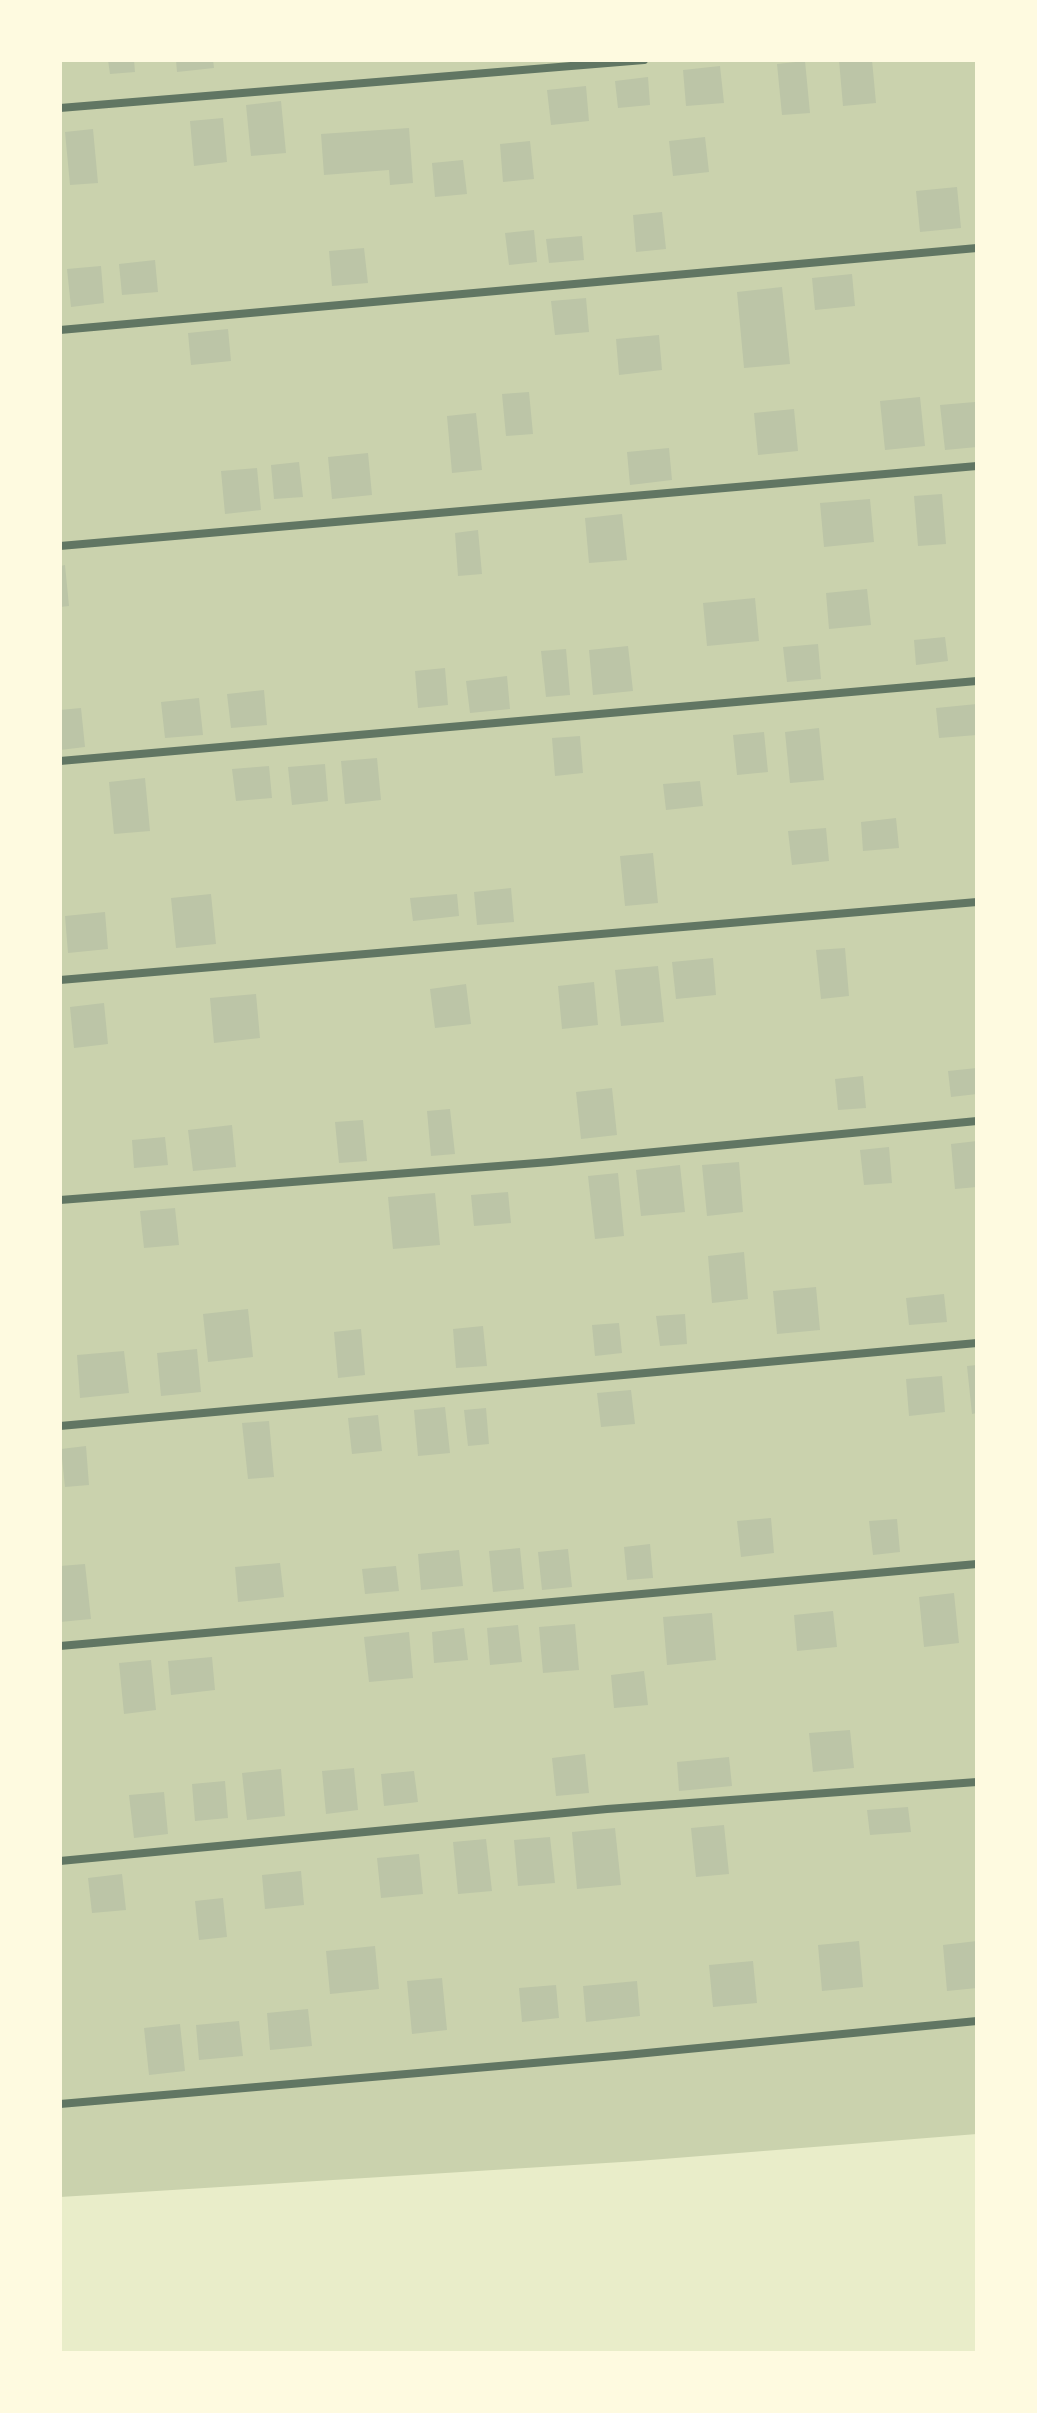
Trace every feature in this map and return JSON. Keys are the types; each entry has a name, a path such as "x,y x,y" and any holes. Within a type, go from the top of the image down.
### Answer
{"street":[{"path":"60,108 644,60"},
{"path":"60,330 977,248"},
{"path":"60,546 977,466"},
{"path":"60,761 977,681"},
{"path":"60,980 977,902"},
{"path":"60,1200 550,1162 977,1121"},
{"path":"60,1426 977,1343"},
{"path":"60,1646 977,1564"},
{"path":"60,1861 607,1809 977,1782"},
{"path":"60,2104 977,2021"}],"green space":[{"path":"60,60 977,60 977,2134 638,2161 60,2197"}],"building":[{"path":"108,60 134,60 135,72 110,74"},
{"path":"176,60 213,60 214,68 177,72"},
{"path":"839,60 872,60 876,103 843,106"},
{"path":"805,61 810,113 782,115 777,64"},
{"path":"720,66 724,103 686,106 683,70"},
{"path":"648,77 650,105 618,108 615,81"},
{"path":"586,86 589,121 551,125 547,90"},
{"path":"281,101 286,153 251,156 246,105"},
{"path":"223,118 227,162 194,166 190,121"},
{"path":"409,128 413,183 390,185 389,170 324,175 321,134"},
{"path":"93,129 98,183 70,185 65,132"},
{"path":"705,137 709,172 673,176 669,141"},
{"path":"530,141 534,179 503,182 500,144"},
{"path":"463,160 467,194 435,197 432,163"},
{"path":"957,187 961,228 920,232 916,191"},
{"path":"662,212 666,249 636,252 633,215"},
{"path":"534,230 537,262 509,265 505,233"},
{"path":"582,236 584,260 549,263 546,239"},
{"path":"364,248 368,283 332,286 329,251"},
{"path":"155,260 158,292 122,295 119,264"},
{"path":"101,266 104,303 71,307 67,269"},
{"path":"852,274 855,306 815,310 812,278"},
{"path":"782,287 790,364 744,368 737,292"},
{"path":"586,298 589,332 555,335 551,301"},
{"path":"228,329 231,361 191,365 188,333"},
{"path":"659,335 662,370 619,375 616,339"},
{"path":"529,392 533,434 506,436 502,394"},
{"path":"920,397 925,446 885,450 880,401"},
{"path":"975,402 977,447 945,450 940,405"},
{"path":"794,409 798,451 758,455 754,413"},
{"path":"476,413 482,470 452,473 447,416"},
{"path":"669,448 672,480 630,485 627,452"},
{"path":"368,453 372,495 332,499 328,457"},
{"path":"299,462 303,497 274,499 271,465"},
{"path":"257,468 261,510 225,514 221,471"},
{"path":"942,494 946,544 918,546 914,496"},
{"path":"870,499 874,542 824,547 820,503"},
{"path":"622,514 627,560 589,563 585,518"},
{"path":"478,530 482,574 458,576 455,533"},
{"path":"65,565 69,606 60,607 60,566"},
{"path":"867,589 871,625 829,629 826,593"},
{"path":"755,598 759,641 707,646 703,603"},
{"path":"945,637 948,661 916,665 914,640"},
{"path":"818,644 821,679 787,682 783,647"},
{"path":"628,646 633,691 593,695 589,650"},
{"path":"566,649 570,695 546,697 541,651"},
{"path":"445,668 448,705 418,708 415,671"},
{"path":"507,676 510,709 470,713 466,681"},
{"path":"264,690 267,725 231,728 227,694"},
{"path":"199,698 203,735 165,738 161,702"},
{"path":"977,704 977,735 939,738 936,708"},
{"path":"81,708 85,747 60,750 60,710"},
{"path":"819,728 824,780 790,783 785,732"},
{"path":"764,732 768,772 737,775 733,735"},
{"path":"580,736 583,773 555,776 552,738"},
{"path":"377,758 381,800 345,804 341,761"},
{"path":"325,764 328,801 292,805 288,767"},
{"path":"269,766 272,798 236,801 232,769"},
{"path":"145,778 150,831 114,834 109,782"},
{"path":"700,781 703,806 666,810 663,784"},
{"path":"896,818 899,848 863,851 861,822"},
{"path":"826,828 829,861 792,865 788,831"},
{"path":"653,853 658,903 625,906 620,856"},
{"path":"511,888 514,922 477,925 474,892"},
{"path":"211,894 216,944 176,948 171,898"},
{"path":"457,894 459,916 413,921 410,898"},
{"path":"105,912 108,949 68,953 65,916"},
{"path":"845,948 849,996 821,999 816,950"},
{"path":"713,958 716,995 676,999 672,962"},
{"path":"658,966 664,1022 621,1026 615,970"},
{"path":"594,982 598,1025 562,1029 558,986"},
{"path":"466,984 471,1024 435,1028 430,989"},
{"path":"256,994 260,1038 214,1043 210,998"},
{"path":"104,1003 108,1044 74,1048 70,1007"},
{"path":"977,1068 977,1094 951,1097 948,1071"},
{"path":"863,1076 866,1108 838,1110 835,1079"},
{"path":"612,1088 617,1135 581,1139 576,1092"},
{"path":"450,1109 455,1154 431,1156 427,1111"},
{"path":"363,1120 367,1161 339,1163 335,1122"},
{"path":"232,1125 236,1167 193,1171 188,1130"},
{"path":"165,1137 168,1165 134,1168 132,1140"},
{"path":"977,1141 977,1187 955,1189 951,1144"},
{"path":"889,1147 892,1183 864,1185 860,1150"},
{"path":"739,1162 743,1212 707,1216 702,1165"},
{"path":"680,1165 685,1212 641,1216 636,1170"},
{"path":"618,1173 624,1236 595,1239 588,1176"},
{"path":"508,1192 511,1223 474,1226 471,1195"},
{"path":"435,1193 440,1245 393,1249 388,1197"},
{"path":"175,1208 179,1245 144,1248 140,1211"},
{"path":"744,1252 748,1299 712,1303 708,1256"},
{"path":"816,1287 820,1330 777,1334 773,1291"},
{"path":"944,1294 947,1322 909,1325 906,1298"},
{"path":"248,1309 253,1357 208,1362 203,1314"},
{"path":"685,1314 687,1344 660,1346 656,1316"},
{"path":"619,1323 622,1353 595,1356 592,1325"},
{"path":"483,1326 487,1366 456,1368 453,1329"},
{"path":"361,1329 365,1375 338,1378 334,1332"},
{"path":"197,1349 201,1392 161,1396 157,1353"},
{"path":"124,1351 129,1393 80,1398 77,1355"},
{"path":"977,1365 977,1413 972,1414 967,1366"},
{"path":"942,1376 945,1412 909,1416 906,1379"},
{"path":"631,1390 635,1424 601,1427 597,1393"},
{"path":"445,1407 450,1453 418,1456 414,1410"},
{"path":"486,1408 489,1444 468,1446 464,1410"},
{"path":"378,1415 382,1451 352,1454 348,1418"},
{"path":"269,1421 274,1477 248,1479 242,1423"},
{"path":"86,1446 89,1485 65,1487 61,1449"},
{"path":"771,1518 774,1553 741,1557 737,1521"},
{"path":"897,1519 900,1552 873,1555 869,1521"},
{"path":"650,1544 653,1578 627,1580 624,1547"},
{"path":"520,1548 524,1589 493,1592 489,1551"},
{"path":"568,1549 572,1587 542,1590 538,1552"},
{"path":"459,1550 463,1586 421,1590 418,1554"},
{"path":"280,1563 284,1597 238,1602 235,1567"},
{"path":"85,1564 91,1619 60,1622 60,1566"},
{"path":"396,1566 399,1591 365,1594 362,1569"},
{"path":"954,1593 959,1643 924,1647 919,1597"},
{"path":"833,1611 837,1647 797,1651 794,1615"},
{"path":"712,1613 716,1660 667,1665 663,1617"},
{"path":"575,1624 579,1670 543,1673 539,1627"},
{"path":"518,1625 522,1662 490,1665 487,1628"},
{"path":"464,1628 468,1660 434,1663 432,1632"},
{"path":"409,1632 413,1678 369,1682 364,1637"},
{"path":"212,1657 215,1690 171,1695 168,1661"},
{"path":"151,1660 156,1710 124,1714 119,1663"},
{"path":"644,1671 648,1705 614,1708 611,1675"},
{"path":"850,1730 854,1768 813,1772 809,1733"},
{"path":"585,1754 589,1793 556,1796 552,1758"},
{"path":"729,1757 732,1786 679,1791 677,1762"},
{"path":"354,1768 358,1810 326,1814 322,1771"},
{"path":"281,1769 285,1816 247,1820 242,1773"},
{"path":"414,1771 418,1802 384,1806 381,1774"},
{"path":"225,1781 228,1818 195,1821 192,1784"},
{"path":"164,1792 168,1834 134,1838 129,1795"},
{"path":"908,1807 911,1832 870,1835 867,1810"},
{"path":"724,1825 729,1874 696,1877 691,1828"},
{"path":"615,1828 621,1885 577,1889 572,1832"},
{"path":"550,1837 555,1883 518,1886 514,1840"},
{"path":"486,1839 492,1891 458,1894 453,1842"},
{"path":"419,1854 423,1894 381,1898 377,1858"},
{"path":"301,1871 304,1905 265,1909 262,1875"},
{"path":"122,1874 126,1910 92,1913 88,1878"},
{"path":"223,1898 227,1937 199,1940 195,1901"},
{"path":"859,1941 863,1987 822,1991 818,1945"},
{"path":"977,1941 977,1988 947,1991 943,1945"},
{"path":"375,1946 379,1989 330,1994 326,1951"},
{"path":"753,1961 757,2003 713,2007 709,1965"},
{"path":"442,1978 447,2030 412,2034 407,1981"},
{"path":"637,1981 640,2016 586,2022 583,1986"},
{"path":"556,1985 559,2018 522,2022 519,1988"},
{"path":"308,2009 312,2046 270,2050 267,2013"},
{"path":"239,2021 243,2056 199,2060 196,2025"},
{"path":"180,2024 185,2071 149,2075 144,2028"}]}
